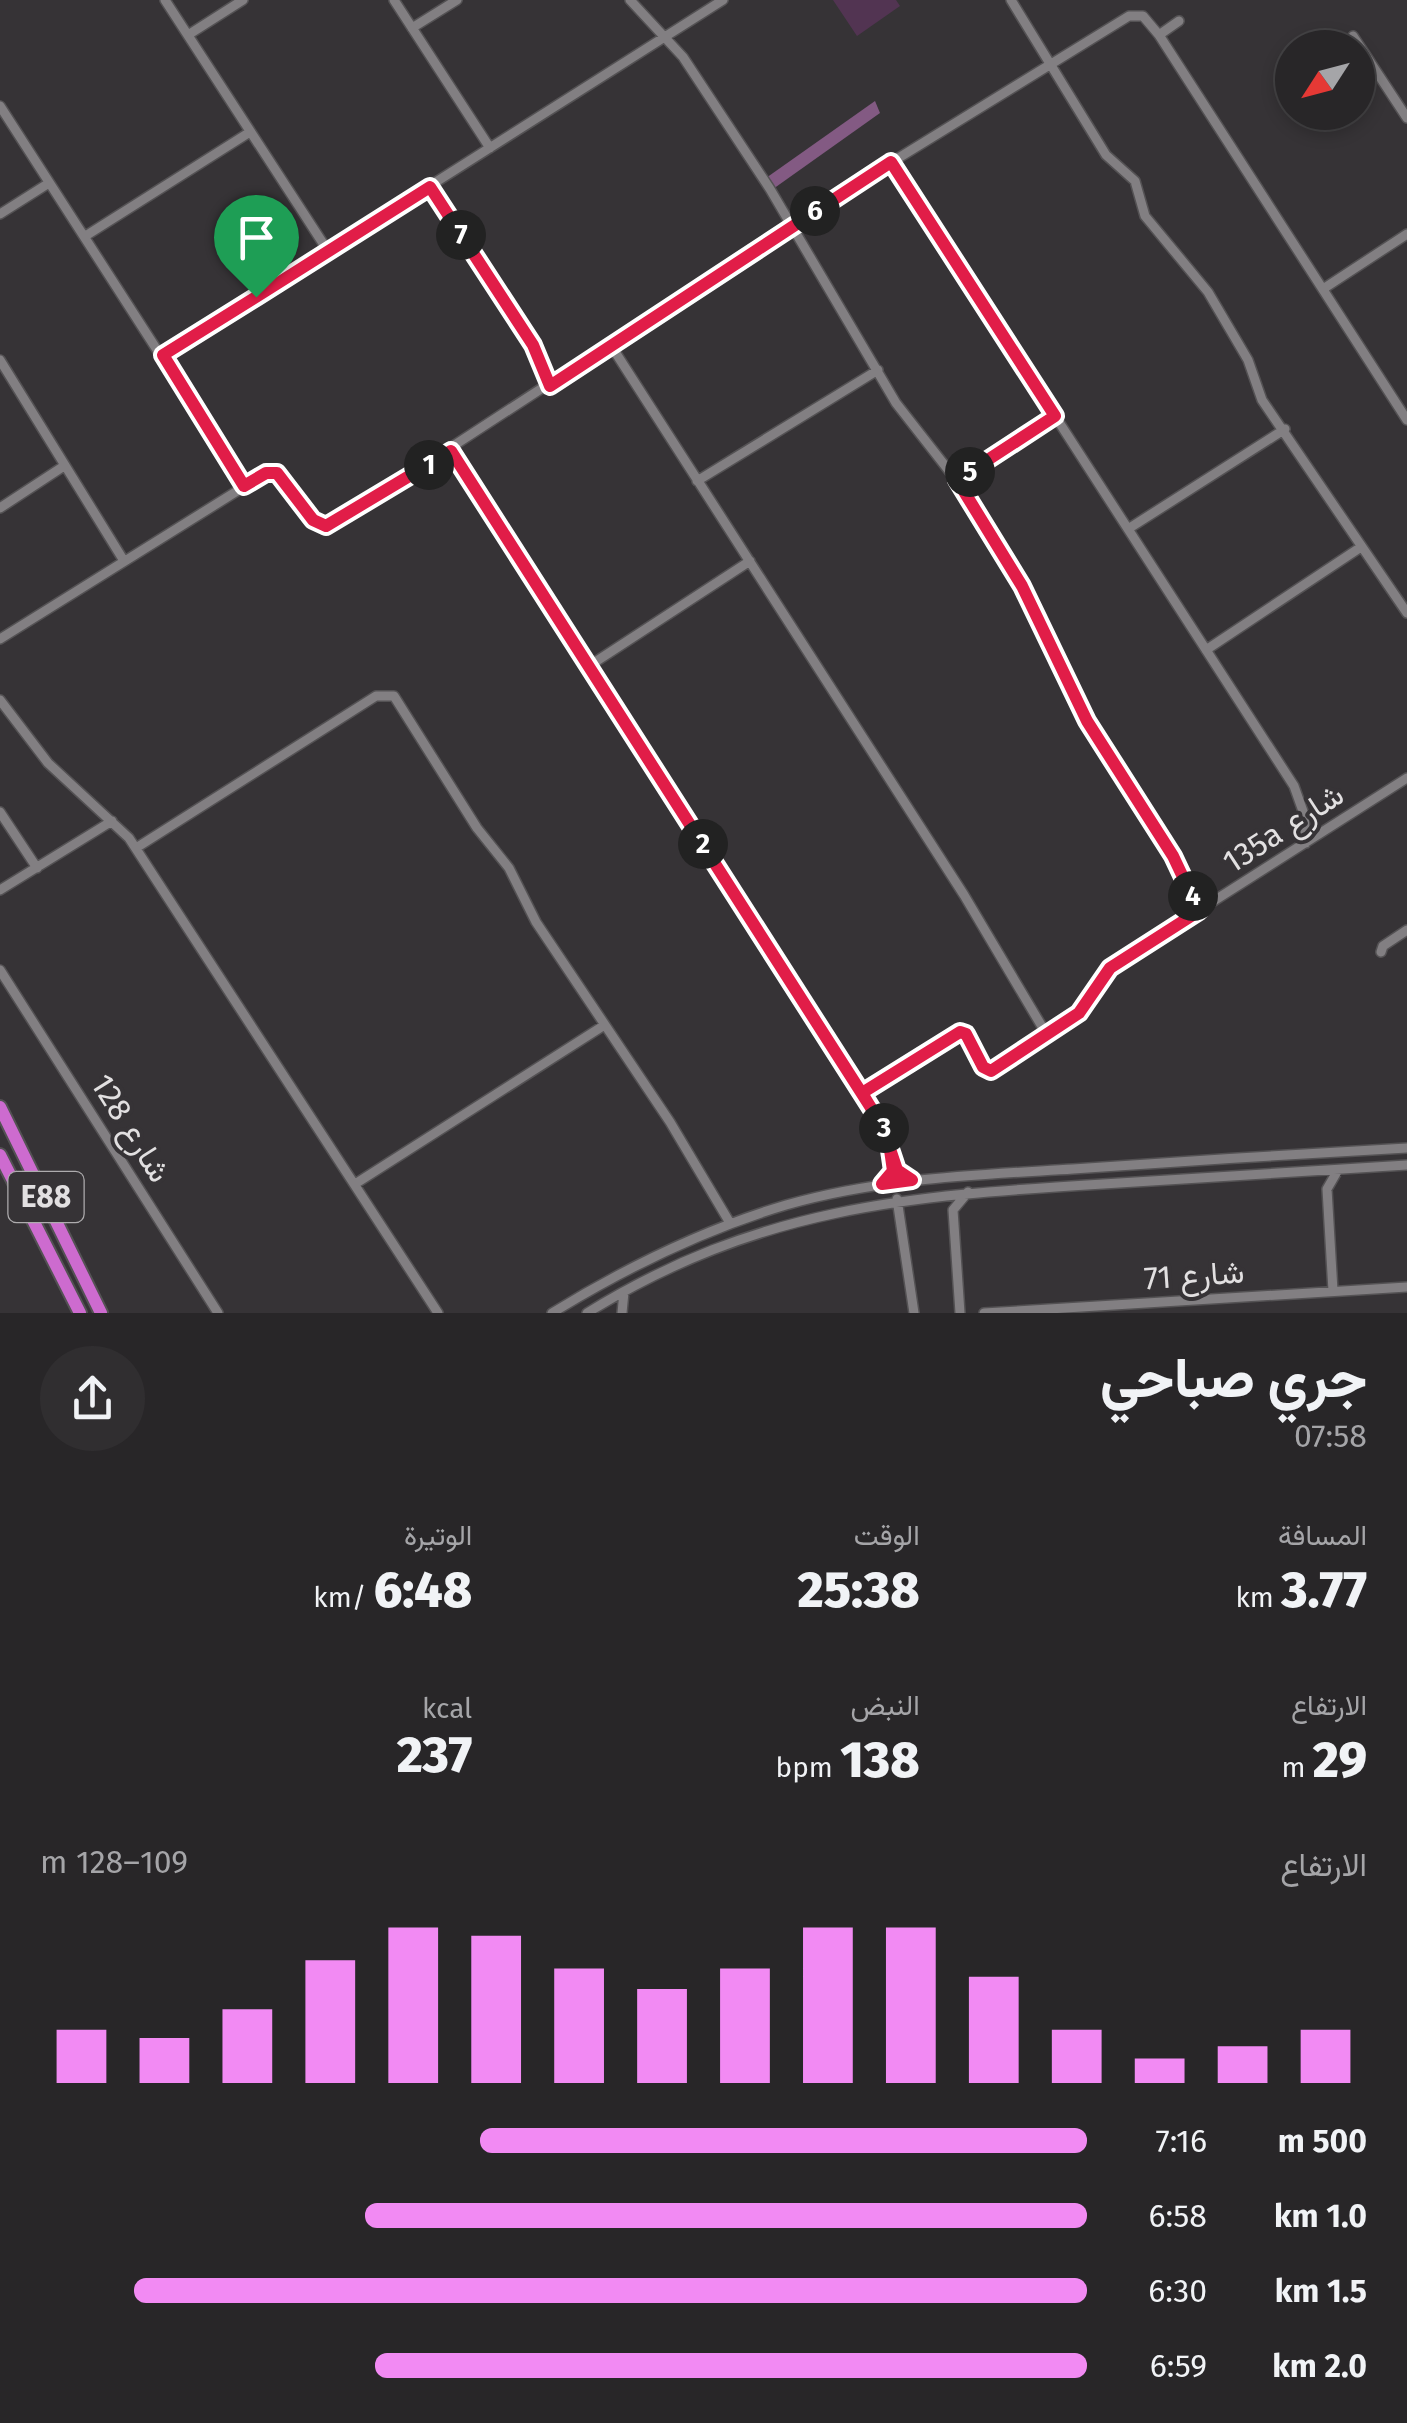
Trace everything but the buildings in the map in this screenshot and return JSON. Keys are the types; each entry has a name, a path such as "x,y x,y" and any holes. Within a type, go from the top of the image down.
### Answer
{"highway":[{"name":"E88","path":"0,1107 101,1313"},
{"name":"E88","path":"0,1155 80,1313"},
{"path":"48,1254 72,1313"},
{"path":"89,1288 109,1313"}],"street":[{"path":"165,0 328,251"},
{"path":"188,35 244,0"},
{"path":"394,0 490,148"},
{"path":"412,28 457,0"},
{"path":"630,0 667,36 792,227 906,418 957,480 1022,586 1087,721 1173,856 1199,911"},
{"path":"163,355 723,0"},
{"path":"1012,0 1106,154 1135,181 1146,216 1208,292 1248,360 1259,395 1407,613"},
{"path":"2,635 266,473 277,473 313,520 326,526 451,451 891,162 1129,16 1142,16 1159,35 1407,420"},
{"path":"1159,35 1179,21"},
{"path":"1375,68 1407,118"},
{"path":"0,106 244,486"},
{"path":"86,236 250,132"},
{"path":"891,162 1294,786 1304,814 1306,843"},
{"path":"0,214 49,183"},
{"path":"430,187 533,345 550,386"},
{"path":"1322,289 1407,234"},
{"path":"610,344 964,895 1047,1035"},
{"path":"0,360 124,561"},
{"path":"697,480 878,370"},
{"path":"1396,403 1407,396"},
{"path":"957,480 1055,416"},
{"path":"1128,529 1285,429"},
{"path":"451,451 886,1130 894,1164 912,1180"},
{"path":"0,508 64,466"},
{"path":"1206,650 1361,546"},
{"path":"588,666 750,561"},
{"path":"136,848 376,696 390,694 477,828 509,868 536,922 670,1122 730,1223"},
{"path":"0,700 48,762 112,820 136,848 438,1313"},
{"name":"135a شارع","path":"862,1093 960,1032 966,1034 983,1067 991,1071 1085,1008 1103,974 1407,778"},
{"path":"0,812 37,868"},
{"path":"0,890 112,820"},
{"path":"1382,952 1383,946 1407,930"},
{"name":"شارع 128","path":"0,970 218,1313"},
{"path":"355,1184 603,1026"},
{"path":"552,1313 636,1264 730,1223 789,1204 882,1184 1407,1148"},
{"path":"882,1184 894,1164"},
{"path":"1119,1183 1120,1172 1148,1164"},
{"path":"586,1313 626,1289 754,1232 897,1200 938,1194 1407,1164"},
{"path":"1333,1292 1327,1189 1340,1169"},
{"path":"1311,1171 1327,1189"},
{"path":"953,1210 968,1192"},
{"path":"938,1194 953,1210 960,1313"},
{"path":"897,1200 914,1313"},
{"name":"شارع 71","path":"984,1313 1126,1309 1407,1287"},
{"path":"598,1306 611,1305 622,1312 626,1289"}],"shaded area":[{"path":"833,0 896,0 900,6 857,36"},
{"path":"875,101 880,113 773,189 766,178"}],"route":[{"path":"256,297 163,355 244,486 266,473 277,473 313,520 326,526 451,451 753,925 886,1130 894,1164 897,1170 912,1180 882,1184 893,1171 894,1164 892,1149 886,1130 862,1093 960,1032 966,1034 983,1067 991,1071 1079,1013 1110,968 1199,911 1173,856 1087,721 1022,586 957,480 1055,416 891,162 550,386 533,345 430,187 256,297"}]}
